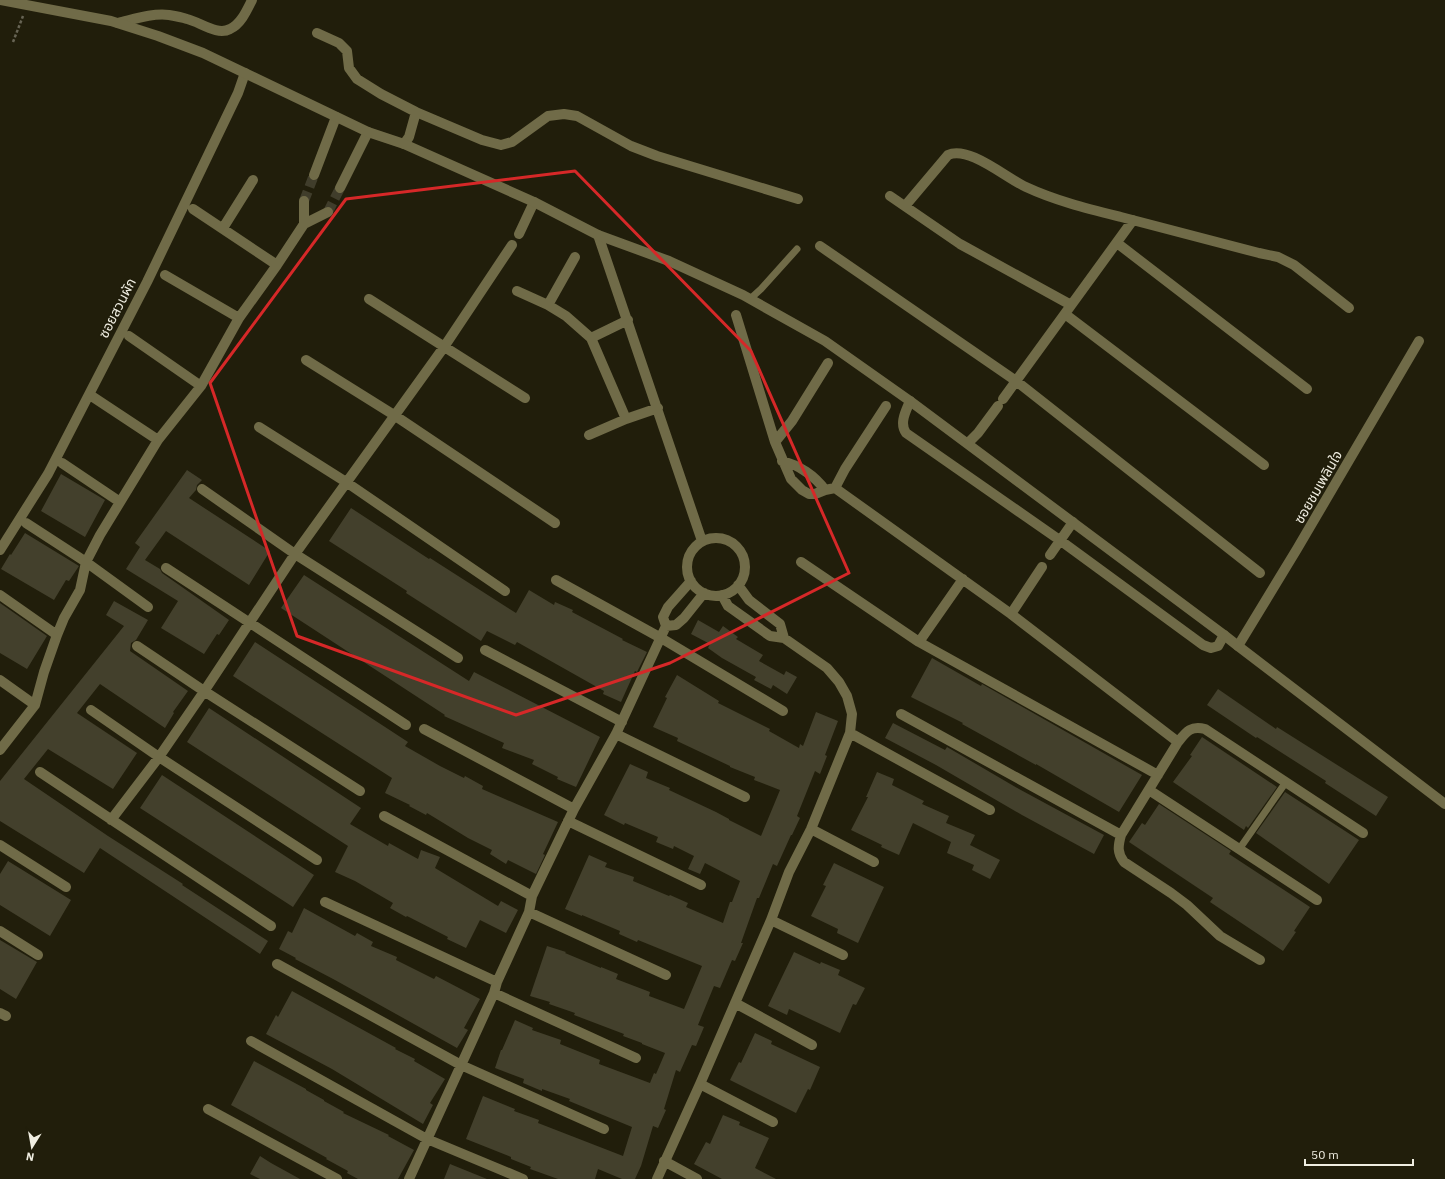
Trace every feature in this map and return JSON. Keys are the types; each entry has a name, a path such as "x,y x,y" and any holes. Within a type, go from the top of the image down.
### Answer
{"street":[{"path":"0,0 64,11 118,23 203,54 368,132 406,140 598,235 669,261 750,299 825,341 968,443 1224,634 1445,804"},
{"path":"118,23 155,14 188,19 216,30 225,31 232,28 244,16 252,0"},
{"path":"317,33 339,43 346,51 350,68 357,79 415,116 482,140 501,145 512,142 548,116 564,114 577,116 631,146 644,151 798,199"},
{"name":"ซอยสวนผัก","path":"0,550 48,474 147,282 238,93 245,73"},
{"path":"406,140 415,116"},
{"path":"314,175 336,117"},
{"path":"340,188 368,132"},
{"path":"905,206 948,155 954,152 963,153 982,161 1025,186 1046,196 1278,257 1294,265 1349,308"},
{"path":"223,228 253,180"},
{"path":"890,196 960,244 1071,305"},
{"path":"304,201 304,224"},
{"path":"519,234 534,202"},
{"path":"193,209 277,265"},
{"path":"0,750 36,705 44,672 57,635 64,618 80,590 86,562 120,502 158,440 201,386 239,318 304,224 328,212"},
{"path":"968,443 990,417 1133,220"},
{"path":"598,235 702,541"},
{"path":"1117,243 1307,389"},
{"path":"111,820 159,757 204,692 295,554 444,347 512,245"},
{"path":"820,246 1016,381 1260,573"},
{"path":"548,305 575,256"},
{"path":"165,276 239,318"},
{"path":"517,291 548,305 566,316 591,338 626,419"},
{"path":"369,299 525,398"},
{"path":"1065,314 1264,465"},
{"path":"736,315 782,461 791,479 802,490 809,494 815,494 835,488 964,579 1178,742"},
{"path":"591,338 628,320"},
{"path":"129,336 201,386"},
{"name":"ซอยชมเพลินใจ","path":"1238,646 1297,549 1419,341"},
{"path":"306,360 394,415 555,523"},
{"path":"775,442 792,421 828,363"},
{"path":"93,397 158,440"},
{"path":"910,401 903,421 903,428 906,433 1060,541 1203,645 1212,648 1218,646 1224,634"},
{"path":"835,488 886,406"},
{"path":"589,436 626,419 658,408"},
{"path":"259,427 346,482 505,591"},
{"path":"782,461 801,469 820,482 825,490"},
{"path":"62,463 120,502"},
{"path":"202,489 295,554 458,658"},
{"path":"1050,555 1073,522"},
{"path":"26,523 86,562 148,607"},
{"path":"711,538 731,542 743,557 745,567 743,577 738,585 731,591 722,595 713,596 696,588 690,581 687,572 687,563 690,554 702,541 711,538"},
{"path":"801,562 919,642 1158,775"},
{"path":"1011,614 1042,567"},
{"path":"166,568 406,725"},
{"path":"919,642 964,579"},
{"path":"556,580 661,638 783,711"},
{"path":"408,1179 494,993 497,982 529,912 532,896 574,809 622,722 661,638 666,626 663,617 665,612 690,581"},
{"path":"738,585 749,600 780,624 784,638"},
{"path":"666,626 676,625 684,618 704,593"},
{"path":"0,595 57,635"},
{"path":"657,1179 700,1084 771,920 790,872 811,829 850,733 852,714 847,696 839,682 828,668 784,638 770,636 728,606 722,595"},
{"path":"137,646 204,692 360,791"},
{"path":"485,650 622,722"},
{"path":"0,680 36,705"},
{"path":"91,710 159,757 318,860"},
{"path":"901,714 1122,835"},
{"path":"1260,960 1220,936 1187,905 1124,862 1118,855 1118,845 1122,835 1178,742 1188,730 1193,727 1205,729 1363,833"},
{"path":"424,729 574,809"},
{"path":"850,733 990,810"},
{"path":"616,734 745,797"},
{"path":"40,772 271,926"},
{"path":"1149,790 1240,848 1317,900"},
{"path":"384,816 532,896"},
{"path":"568,821 701,885"},
{"path":"811,829 874,862"},
{"path":"0,845 66,888"},
{"path":"325,902 497,982"},
{"path":"529,912 666,975"},
{"path":"771,920 843,955"},
{"path":"0,931 38,956"},
{"path":"276,964 461,1065 604,1129"},
{"path":"494,993 636,1058"},
{"path":"735,1002 812,1045"},
{"path":"251,1041 427,1139 523,1179"},
{"path":"700,1084 773,1122"},
{"path":"208,1109 337,1179"},
{"path":"664,1161 697,1179"}],"lane":[{"path":"750,299 774,276 797,249"},
{"path":"1240,848 1286,782"}],"path":[{"path":"14,42 26,5"}],"highlighted area":[{"path":"575,171 751,351 849,573 670,663 516,715 297,636 210,383 346,199"}],"building":[{"path":"187,470 202,480 189,498 270,551 249,585 166,531 145,560 160,569 162,573 229,620 219,635 217,634 204,654 161,628 178,601 126,569 140,547 135,543"},
{"path":"61,474 105,500 85,537 41,511"},
{"path":"351,508 516,613 529,590 554,605 555,602 573,610 572,612 647,652 637,672 635,671 621,702 603,694 604,691 517,642 515,645 487,631 481,641 329,541"},
{"path":"25,533 79,566 69,581 66,580 54,600 1,569"},
{"path":"304,575 469,681 474,672 600,737 576,787 557,779 558,777 532,764 534,760 502,748 504,743 444,716 445,715 281,608"},
{"path":"114,601 148,620 136,640 131,643 130,651 188,691 173,712 174,713 165,728 100,684 77,713 137,753 113,789 48,749 24,779 268,941 260,954 100,848 84,873 0,821 0,781 124,626 106,615"},
{"path":"0,603 47,636 27,669 0,653"},
{"path":"698,620 719,632 723,626 738,637 736,639 763,655 759,661 784,675 786,671 797,677 787,694 773,685 771,689 754,680 756,677 722,658 708,648 710,644 691,634"},
{"path":"255,642 408,742 405,746 440,766 464,778 465,776 483,786 482,789 558,822 543,854 545,855 536,874 508,860 506,864 490,854 492,850 468,838 427,813 426,815 409,806 410,805 385,793 392,778 233,676"},
{"path":"932,658 981,686 982,684 1142,775 1119,812 1036,764 962,724 963,723 911,697"},
{"path":"677,675 719,701 718,703 770,729 769,731 799,748 800,744 803,746 816,712 838,721 825,755 827,756 820,774 815,771 797,816 800,818 777,866 773,864 759,898 757,898 741,943 743,943 735,961 732,960 720,988 714,986 698,1025 704,1027 696,1046 692,1045 680,1072 676,1070 664,1109 666,1110 658,1128 653,1126 641,1166 635,1179 622,1179 598,1169 595,1179 558,1179 530,1169 531,1167 511,1159 511,1157 466,1139 483,1096 515,1109 514,1111 539,1120 538,1123 623,1156 632,1127 569,1101 570,1099 542,1089 542,1091 523,1083 524,1079 495,1068 501,1050 515,1020 533,1028 532,1030 561,1040 560,1044 600,1060 599,1064 650,1083 654,1073 656,1074 665,1053 623,1036 624,1034 574,1015 575,1013 549,1004 550,1002 530,996 547,946 566,952 565,953 618,974 616,979 650,992 649,996 684,1009 702,966 638,940 637,942 619,934 620,931 565,909 589,855 607,863 605,867 634,877 633,881 688,903 686,907 723,923 730,902 732,902 740,881 705,863 700,874 688,869 694,856 674,846 673,849 656,842 658,837 625,823 624,825 604,815 630,764 648,772 646,778 670,788 669,790 716,812 761,836 780,790 754,780 755,777 730,767 677,741 678,738 653,727 667,698 665,697"},
{"path":"1218,689 1276,729 1277,727 1388,797 1376,816 1325,783 1326,781 1257,737 1256,738 1207,705"},
{"path":"209,708 361,808 350,824 388,846 389,843 418,859 421,850 440,857 435,868 498,906 501,901 518,910 506,933 480,920 466,948 447,939 448,937 390,908 393,903 355,881 335,872 348,846 187,742"},
{"path":"893,723 945,750 947,747 1019,789 1104,835 1094,854 885,738"},
{"path":"1202,737 1277,787 1248,828 1246,826 1244,830 1173,782 1192,756 1190,755"},
{"path":"877,772 894,779 892,785 924,801 922,804 949,816 946,823 975,835 970,845 1000,860 990,879 972,870 974,865 947,853 951,842 913,823 899,855 881,847 882,845 851,830 868,797 866,797"},
{"path":"162,775 314,875 293,907 140,808"},
{"path":"1285,792 1359,840 1329,884 1256,833"},
{"path":"1159,804 1231,851 1229,854 1310,907 1283,951 1210,902 1213,898 1129,842 1142,823 1145,825"},
{"path":"8,861 71,900 50,936 0,905 0,874"},
{"path":"834,863 884,887 858,943 837,933 838,929 811,916 826,886 823,885"},
{"path":"304,908 355,936 357,933 373,942 371,946 397,957 396,960 434,979 436,976 480,999 464,1028 468,1030 457,1048 279,949 288,931 292,933"},
{"path":"0,940 37,962 16,999 0,989"},
{"path":"794,952 820,964 821,962 840,970 838,975 865,988 856,1005 853,1004 840,1033 789,1009 787,1015 768,1006"},
{"path":"292,991 396,1048 395,1049 415,1059 414,1061 445,1079 430,1103 433,1105 423,1124 332,1069 266,1034 276,1015 278,1017"},
{"path":"755,1033 772,1041 771,1044 820,1067 810,1090 808,1089 796,1113 730,1080 739,1062 741,1063"},
{"path":"254,1061 306,1089 344,1112 343,1113 389,1135 388,1136 414,1150 398,1179 358,1179 347,1173 348,1171 326,1159 327,1158 231,1105"},
{"path":"723,1115 740,1122 739,1125 769,1138 755,1168 776,1179 722,1179 694,1164 706,1142 710,1144"},
{"path":"260,1156 300,1179 260,1179 250,1174"},
{"path":"450,1164 487,1179 444,1179"}],"tunnel":[{"path":"304,201 314,175"},
{"path":"328,212 340,188"}]}
